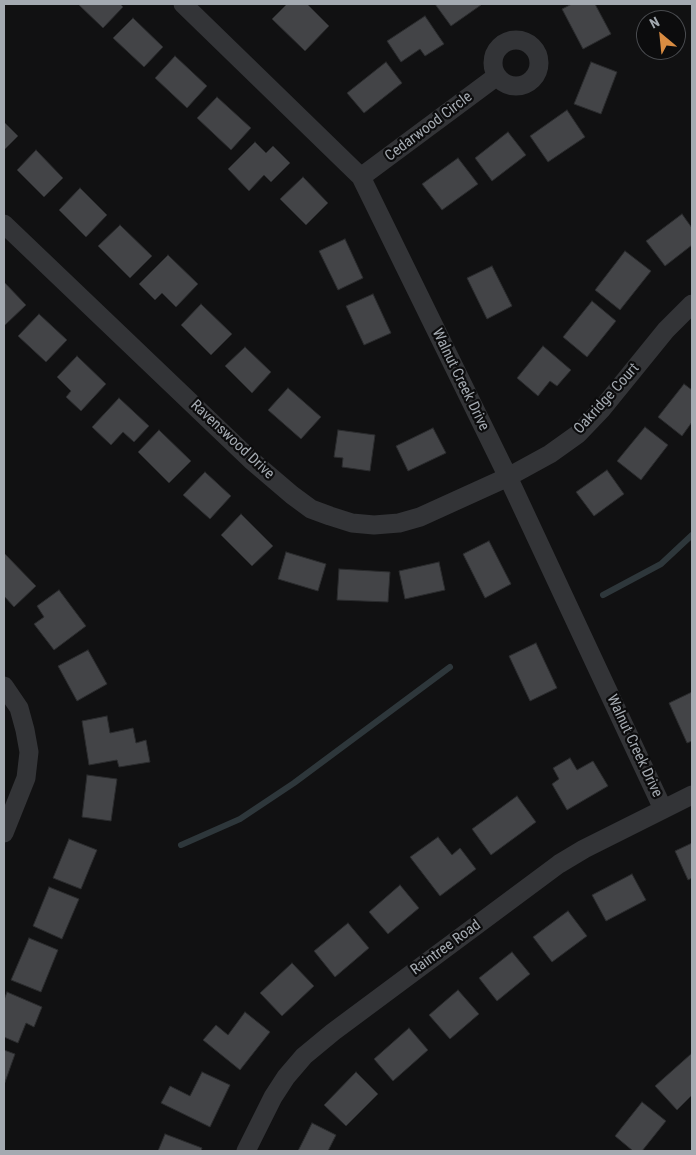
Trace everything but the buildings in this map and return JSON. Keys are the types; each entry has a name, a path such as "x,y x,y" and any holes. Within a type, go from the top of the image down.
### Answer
{"street":[{"name":"Walnut Creek Drive","path":"183,4 360,177 508,477 663,809"},
{"name":"Cedarwood Circle","path":"360,177 496,76"},
{"name":"Ravenswood Drive","path":"4,224 251,460 311,509 352,522 374,526 399,523 420,517 508,477"},
{"name":"Oakridge Court","path":"508,477 550,454 578,434 601,410 666,330 692,304"},
{"path":"4,686 19,708 29,752 26,778 4,833"},
{"name":"Raintree Road","path":"246,1151 273,1097 286,1077 304,1056 333,1032 559,864 584,849 692,795"}],"waterway":[{"path":"603,595 661,564 692,535"},
{"path":"181,845 240,819 294,783 450,667"}]}
